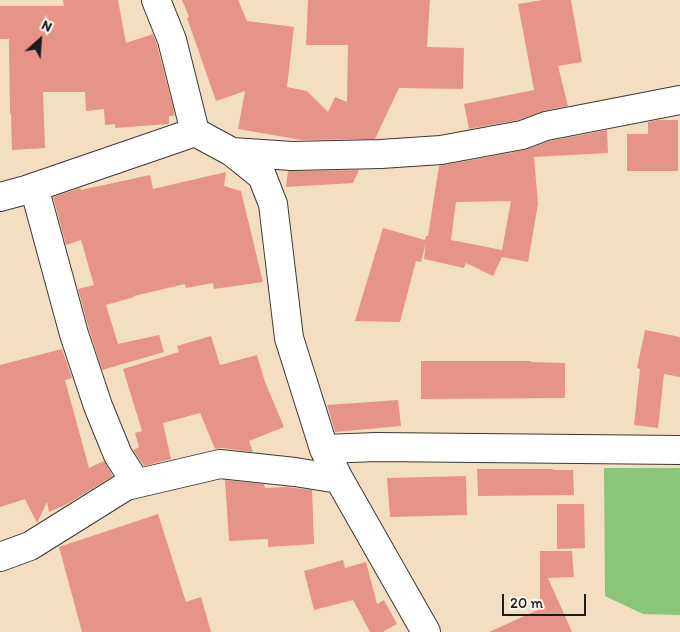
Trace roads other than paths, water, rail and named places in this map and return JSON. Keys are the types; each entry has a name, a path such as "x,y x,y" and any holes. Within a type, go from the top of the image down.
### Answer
{"street":[{"path":"156,0 172,40 195,132"},
{"path":"232,152 292,156 381,154 441,150 522,135 546,126 680,100"},
{"path":"0,197 195,132 232,152 262,176 273,204 288,338 324,448 339,479 426,632"},
{"path":"34,187 74,334 98,406 118,455 136,483"},
{"path":"324,448 680,450"},
{"path":"0,557 30,546 126,486 136,483 220,464 339,479"}]}
